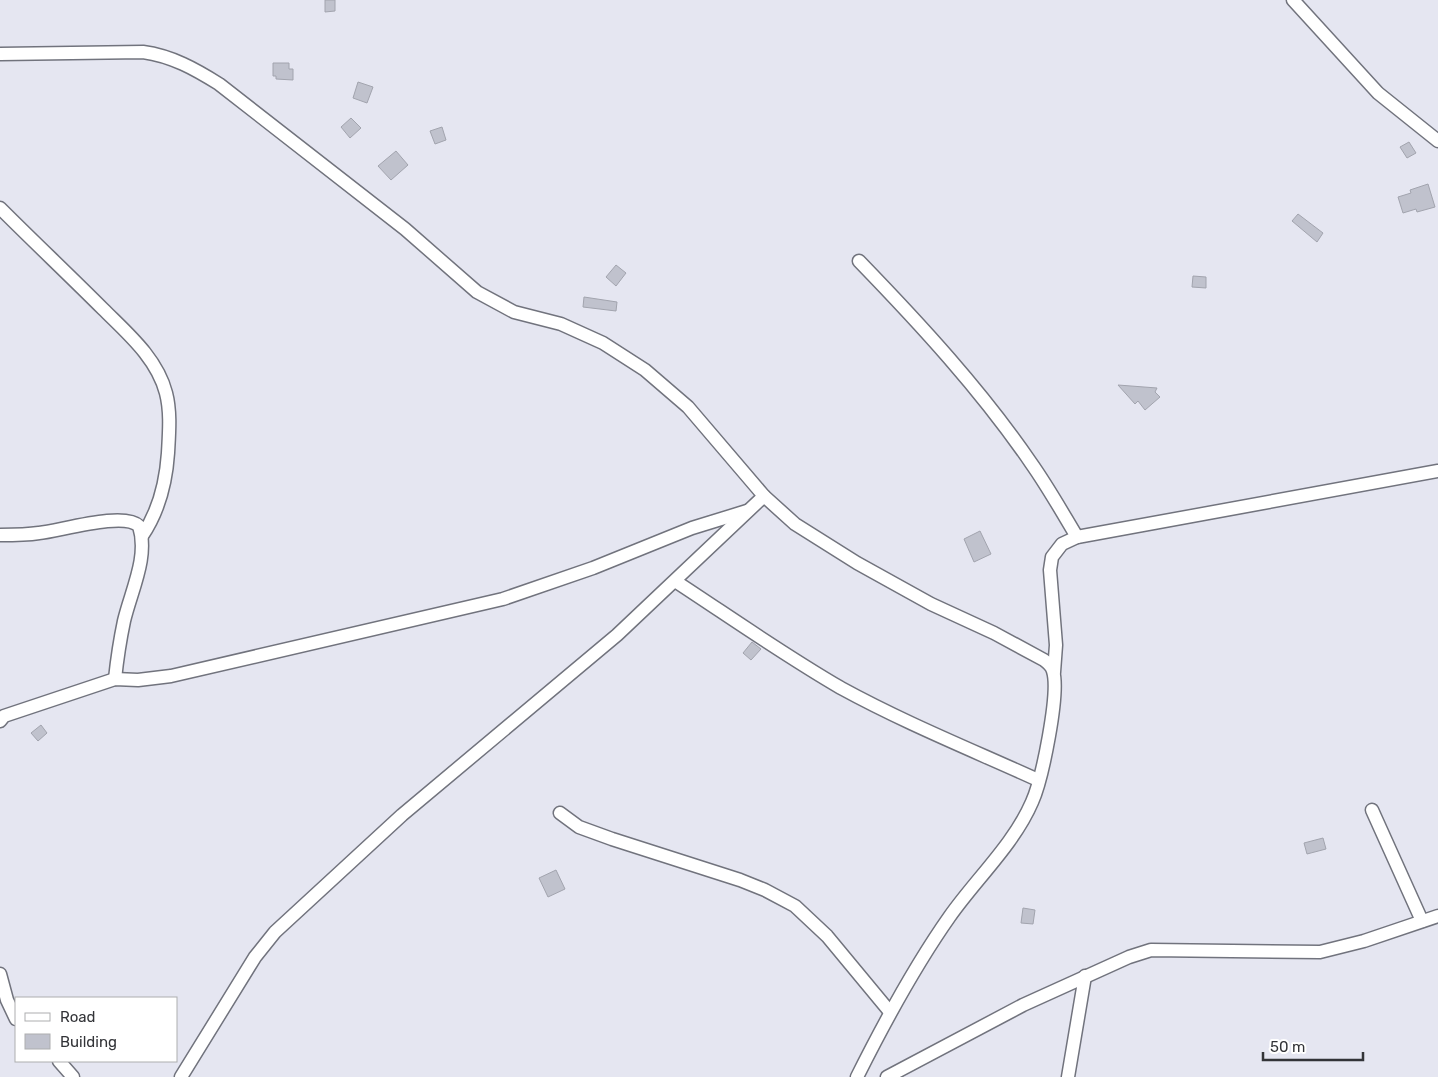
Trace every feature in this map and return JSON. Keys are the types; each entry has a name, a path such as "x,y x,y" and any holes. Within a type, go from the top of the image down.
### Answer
{"street":[{"path":"1293,0 1378,93 1438,141"},
{"path":"0,54 143,52 164,55 220,84 405,229 477,292 514,312 561,324 603,343 645,370 688,407 764,496 795,524 857,563 931,604 994,633 1044,660 1054,672"},
{"path":"0,208 140,347 152,361 161,378 166,393 170,422 167,464 160,503 152,521 142,536"},
{"path":"859,260 901,304 980,395 1032,463 1077,537"},
{"path":"857,1077 903,988 950,916 1027,812 1033,800 1050,726 1055,688 1056,645 1050,570 1052,557 1062,544 1077,537 1438,471"},
{"path":"181,1077 254,957 274,932 402,815 580,667 675,581 764,496"},
{"path":"0,721 4,716 115,679 138,680 172,676 503,600 575,575 692,528 749,511"},
{"path":"0,535 27,535 99,522 128,521 139,526 142,536 141,557 124,622 115,679"},
{"path":"675,581 800,664 844,689 887,711 1038,780"},
{"path":"1372,810 1422,922"},
{"path":"560,813 579,826 595,833 740,880 765,890 795,906 827,936 890,1012"},
{"path":"888,1077 1023,1005 1085,976 1151,950 1320,952 1346,946 1438,916"},
{"path":"0,974 7,1000 15,1016"},
{"path":"1068,1077 1085,976"},
{"path":"60,1062 73,1077"}],"building":[{"path":"325,0 335,0 335,11 325,12"},
{"path":"273,63 289,63 289,69 293,69 293,80 276,79 276,76 273,76"},
{"path":"358,82 373,87 367,103 353,98"},
{"path":"351,118 361,128 350,138 341,127"},
{"path":"442,127 446,140 435,144 430,131"},
{"path":"1409,142 1416,153 1407,158 1400,147"},
{"path":"396,151 408,165 391,180 378,166"},
{"path":"1428,184 1435,207 1417,212 1416,209 1403,213 1398,197 1411,193 1410,190"},
{"path":"1298,214 1323,233 1317,242 1292,221"},
{"path":"616,265 626,273 616,286 606,277"},
{"path":"1193,276 1206,277 1206,288 1192,287"},
{"path":"584,297 617,302 616,311 583,307"},
{"path":"1118,385 1157,388 1155,392 1160,397 1145,410 1138,401 1135,404"},
{"path":"980,531 991,554 974,562 964,539"},
{"path":"752,642 761,649 751,660 743,653"},
{"path":"41,725 47,733 38,741 31,733"},
{"path":"1323,838 1326,849 1307,854 1304,843"},
{"path":"556,870 565,889 548,897 539,878"},
{"path":"1023,908 1035,910 1033,924 1021,923"}]}
